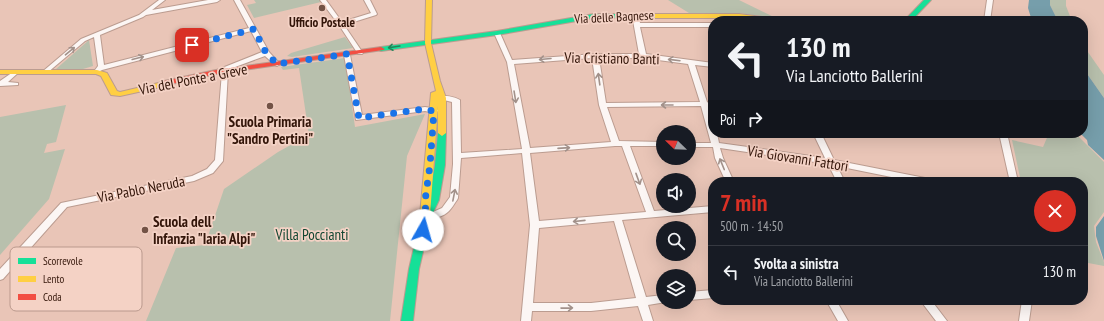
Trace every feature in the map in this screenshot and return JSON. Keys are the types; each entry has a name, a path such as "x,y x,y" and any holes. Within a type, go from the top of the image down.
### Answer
{"main road":[{"path":"406,321 411,287 426,217 434,200 440,165 442,98 436,81 428,42 429,0"},
{"path":"912,16 928,0"},
{"name":"Via delle Bagnese","path":"428,42 498,33 581,17 636,15 710,16"},
{"name":"Via del Ponte a Greve","path":"99,70 104,75 111,90 116,94 120,94 209,73 360,53 428,42"},
{"path":"0,72 99,70"},
{"path":"426,217 425,201 430,165 436,81"}],"street":[{"path":"45,72 79,43 97,34 143,15 217,0"},
{"path":"237,0 266,53 277,64"},
{"path":"323,0 360,53"},
{"path":"341,24 374,14 367,0"},
{"path":"988,16 990,0"},
{"path":"143,15 161,1 191,5"},
{"path":"636,15 642,56"},
{"path":"637,24 708,25"},
{"path":"99,70 254,29"},
{"path":"498,33 510,62 526,150 535,226 526,321"},
{"path":"97,34 101,66 99,70"},
{"path":"263,66 266,53"},
{"path":"209,73 266,53"},
{"path":"347,54 359,118 424,109 434,111"},
{"path":"595,56 603,105 616,144"},
{"name":"Via Cristiano Banti","path":"510,62 595,56 642,56 708,64"},
{"path":"691,62 708,112"},
{"name":"Via Pablo Neruda","path":"26,247 64,205 194,178 210,170 219,160 225,71"},
{"path":"0,84 16,72"},
{"path":"0,84 16,84"},
{"path":"426,217 441,213 453,201 457,156 456,100 442,98"},
{"path":"603,105 706,104"},
{"path":"432,130 442,126 456,125"},
{"path":"715,138 719,158 728,177"},
{"path":"820,138 839,177"},
{"path":"1004,138 1013,177"},
{"path":"457,156 616,144 656,144"},
{"path":"625,144 651,214"},
{"name":"Via Giovanni Fattori","path":"696,145 717,145 832,162 906,177"},
{"path":"535,226 708,209"},
{"path":"617,217 648,321"},
{"name":"Via Pablo Neruda","path":"0,276 10,265"},
{"path":"696,295 708,294"},
{"path":"528,307 591,307 656,300"},
{"path":"834,305 843,321"},
{"path":"929,305 942,321"},
{"path":"1024,321 1026,305"}],"green space":[{"path":"254,0 320,0 321,2 254,18 247,5 256,3"},
{"path":"668,0 739,0 772,16 739,13 689,13"},
{"path":"1050,0 1066,0 1066,6 1070,16 1056,16 1050,5"},
{"path":"345,37 353,48 292,57 287,56 291,53"},
{"path":"89,40 93,66 83,69 56,69"},
{"path":"1088,52 1104,75 1104,98 1088,75"},
{"name":"Villa Poccianti","path":"345,58 355,127 425,114 407,156 390,321 146,321 176,248 205,245 224,189 278,152 309,135 299,68 283,70 281,67"},
{"path":"66,105 56,142 47,144 44,153 65,149 49,199 0,255 0,117"},
{"path":"1047,138 1080,138 1104,162 1104,212 1094,226 1096,242 1104,262 1104,266 1088,263 1088,177 1020,177 1012,140 1043,147"}],"water":[{"path":"1029,0 1050,0 1050,5 1056,16 1030,16 1028,8"},
{"path":"1088,75 1104,98 1104,160 1088,145 1085,138 1088,138"},
{"path":"1104,216 1104,261 1096,236 1096,227"}],"traffic: fast":[{"path":"912,16 928,0"},
{"path":"381,49 497,33 594,16 655,16"},
{"path":"407,321 414,269 426,217 434,200 440,165 442,133"}],"traffic: slow":[{"path":"429,0 428,43 436,81 442,98 442,133"},
{"path":"655,16 708,16"},
{"path":"708,16 739,16"},
{"path":"0,72 97,72 104,75 114,93 120,94 167,83"},
{"path":"425,215 435,93"}],"traffic: jam":[{"path":"167,83 216,72 381,49"}],"place":[{"name":"Ufficio Postale","path":"322,8"},
{"name":"Scuola Primaria \"Sandro Pertini\"","path":"270,106"},
{"name":"Scuola dell' Infanzia \"Iaria Alpi\"","path":"145,230"}],"route":[{"path":"192,45 254,29 266,53 277,64 347,54 359,118 424,109 434,111 430,165 425,201 426,217 423,230"}]}
